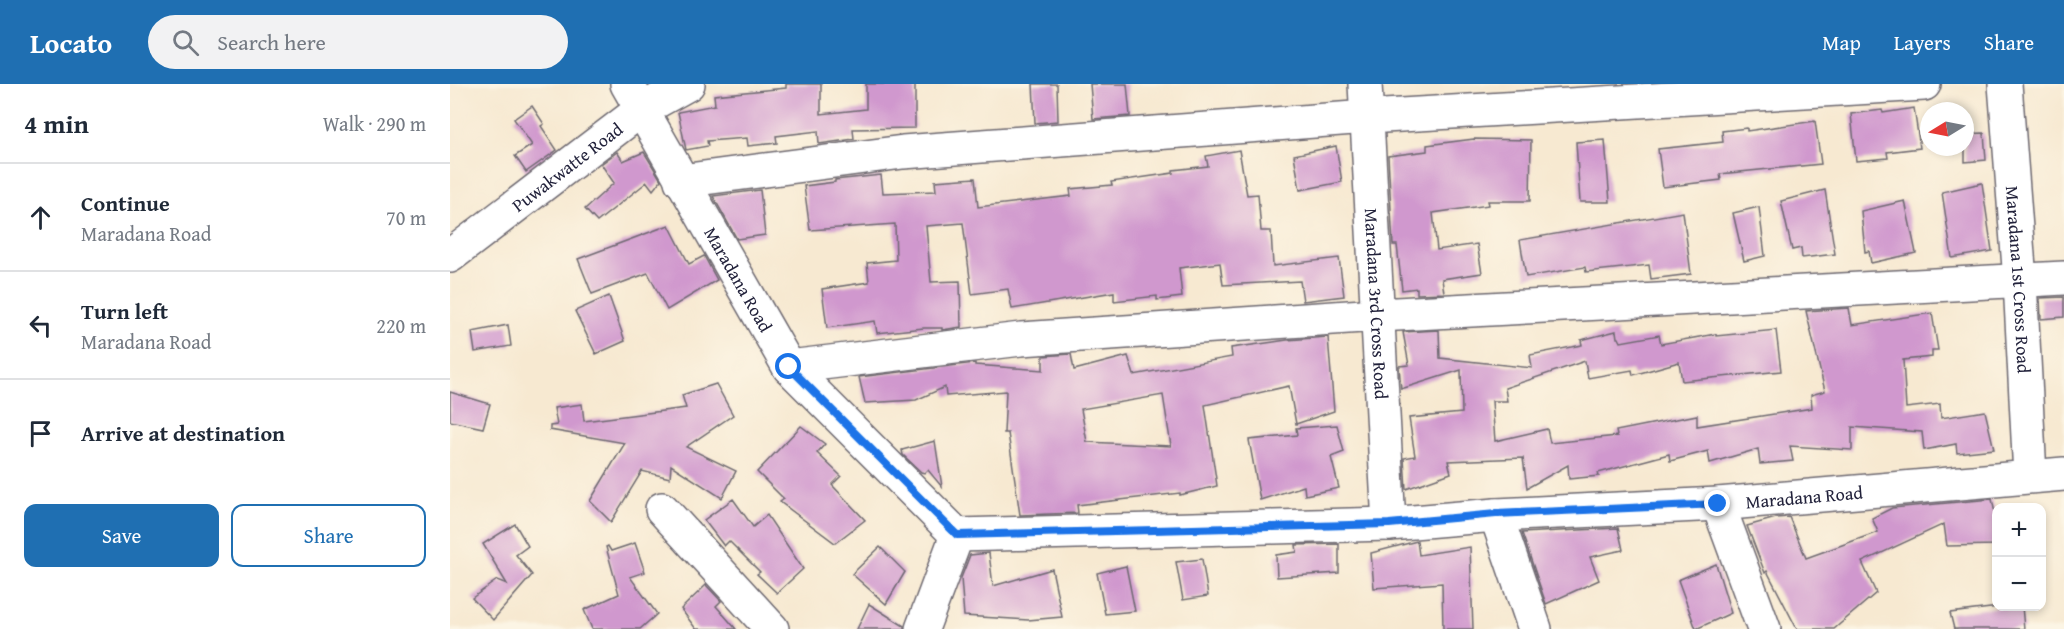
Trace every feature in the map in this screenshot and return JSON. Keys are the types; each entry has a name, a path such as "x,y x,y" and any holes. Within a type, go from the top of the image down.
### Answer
{"street":[{"name":"Puwakwatte Road","path":"450,256 634,97 688,84"},
{"name":"Maradana 3rd Cross Road","path":"1365,84 1389,524"},
{"path":"681,181 903,152 1367,117 1924,84"},
{"name":"Maradana 1st Cross Road","path":"2005,84 2020,281 2030,476"},
{"name":"Maradana Road","path":"634,97 789,367 957,535 1389,524 1496,514 1718,504 2064,474"},
{"path":"789,367 1021,339 1377,315 2064,278"},
{"path":"1718,504 1764,629"},
{"path":"662,509 772,629"},
{"path":"1496,514 1535,629"},
{"path":"922,629 957,535"}],"building":[{"path":"786,84 821,84 821,114 866,109 866,84 915,84 915,128 853,129 854,139 819,144 818,131 776,136 777,143 748,146 747,138 707,141 708,146 686,150 678,112 715,105 714,95 786,88"},
{"path":"1033,84 1057,84 1058,121 1035,123"},
{"path":"1090,84 1127,84 1130,116 1093,119"},
{"path":"532,106 544,124 541,126 557,150 526,172 515,156 532,145 514,119"},
{"path":"1914,108 1920,148 1887,152 1888,158 1856,161 1851,114 1882,110 1883,113"},
{"path":"1815,121 1821,164 1720,174 1721,180 1663,187 1658,149 1723,142 1722,131 1747,128 1747,131"},
{"path":"1984,133 1986,160 1965,162 1965,156 1974,156 1974,134"},
{"path":"1474,139 1531,140 1530,201 1488,201 1489,205 1433,213 1437,250 1477,244 1482,273 1442,279 1444,293 1417,294 1417,288 1402,290 1397,245 1393,245 1388,156 1427,151 1427,145"},
{"path":"1605,140 1610,202 1580,202 1576,142"},
{"path":"1336,146 1342,182 1300,190 1294,155"},
{"path":"1239,150 1247,195 1258,194 1261,231 1271,231 1273,266 1339,258 1344,296 1303,301 1300,281 1223,285 1220,263 1179,268 1182,297 1157,300 1157,296 1114,301 1114,292 1012,309 1008,289 972,294 963,223 926,226 931,282 960,281 961,327 877,333 875,321 827,328 822,289 869,282 867,263 896,260 895,224 810,230 804,186 881,175 883,193 936,191 935,181 975,178 978,207 1071,196 1070,189 1112,185 1111,182 1208,166 1206,156"},
{"path":"617,152 623,161 644,152 661,180 653,190 647,182 597,222 585,209 614,183 601,164"},
{"path":"1982,183 1992,251 1952,258 1942,192"},
{"path":"760,190 765,235 737,239 713,196"},
{"path":"1825,190 1835,254 1802,258 1801,248 1792,250 1781,201"},
{"path":"1905,201 1916,253 1871,263 1869,251 1865,252 1861,211"},
{"path":"1759,207 1765,256 1744,261 1733,213"},
{"path":"1683,212 1691,274 1651,279 1649,265 1586,272 1585,267 1526,277 1520,240"},
{"path":"669,225 689,264 704,256 717,280 667,310 648,273 592,294 578,259"},
{"path":"609,296 625,341 596,354 575,311"},
{"path":"2064,297 2064,317 2041,319 2040,298"},
{"path":"1849,308 1852,325 1932,313 1938,350 1932,350 1932,357 1903,360 1906,408 1940,404 1941,418 1985,411 1994,449 1957,453 1956,444 1924,450 1922,432 1852,427 1852,450 1790,446 1793,461 1760,464 1758,449 1710,463 1708,451 1670,461 1669,454 1598,473 1599,476 1569,479 1568,465 1527,488 1523,458 1448,461 1451,473 1406,489 1404,458 1415,456 1409,418 1462,413 1461,370 1401,389 1399,366 1409,365 1403,332 1439,330 1440,358 1532,368 1530,355 1582,345 1581,340 1616,331 1617,338 1621,342 1659,335 1661,344 1716,334 1716,336 1776,330 1781,371 1682,381 1679,362 1633,375 1632,370 1588,378 1585,361 1505,388 1507,401 1492,401 1495,441 1547,429 1550,443 1617,436 1616,431 1697,415 1697,426 1812,408 1811,395 1825,391 1806,311"},
{"path":"508,325 511,346 475,352 472,332"},
{"path":"1328,337 1334,411 1296,424 1289,386 1205,405 1217,486 1180,495 1180,493 1077,505 1078,513 1020,515 1008,433 1004,433 1006,391 946,396 945,387 916,400 865,403 859,377 975,363 975,365 1043,370 1043,356 1071,354 1074,370 1128,356 1134,375 1232,357 1231,348","holes":["1163,395 1171,446 1087,442 1081,409"]},
{"path":"716,384 733,415 686,447 736,471 722,498 671,465 670,478 642,471 611,522 590,501 625,443 550,430 550,426 557,425 554,408 582,404 584,421 686,408 682,395"},
{"path":"450,392 490,404 483,428 450,421"},
{"path":"1337,425 1344,452 1331,457 1339,488 1305,495 1304,486 1260,500 1249,440 1297,435 1296,428"},
{"path":"801,426 825,444 817,453 841,476 832,485 865,520 835,543 780,502 784,499 757,472"},
{"path":"935,441 942,487 928,470 925,473 921,472 903,455 902,450"},
{"path":"733,499 753,527 767,515 803,569 777,593 757,574 760,572 729,541 724,546 704,520"},
{"path":"1992,499 1992,545 1947,546 1944,524 1862,562 1876,593 1834,629 1797,629 1767,571 1765,573 1747,526 1789,517 1806,558 1878,532 1872,518 1892,508"},
{"path":"515,524 528,546 516,555 532,575 493,620 472,598 497,580 507,584 483,544"},
{"path":"1618,528 1623,550 1590,557 1599,580 1546,604 1522,533"},
{"path":"1417,541 1419,555 1470,547 1473,629 1443,629 1442,583 1374,588 1371,553"},
{"path":"635,543 645,572 630,577 657,614 640,629 592,629 584,610 619,594 606,547 608,546 611,551"},
{"path":"1339,544 1339,573 1277,577 1276,555 1297,552 1296,545"},
{"path":"880,547 905,572 886,604 852,574"},
{"path":"989,553 993,586 1052,569 1062,617 1028,620 964,616 961,578 970,555"},
{"path":"1202,559 1208,596 1183,600 1176,562"},
{"path":"1716,564 1731,613 1696,629 1678,580"},
{"path":"1126,566 1135,611 1105,614 1097,573"},
{"path":"706,585 721,601 716,606 736,629 696,629 681,609"},
{"path":"869,604 904,626 904,629 857,629"},
{"path":"1992,608 1992,611 2022,611 2024,629 1954,629 1950,613"}],"route":[{"path":"789,367 957,535 1389,524 1496,514 1718,504"}]}
